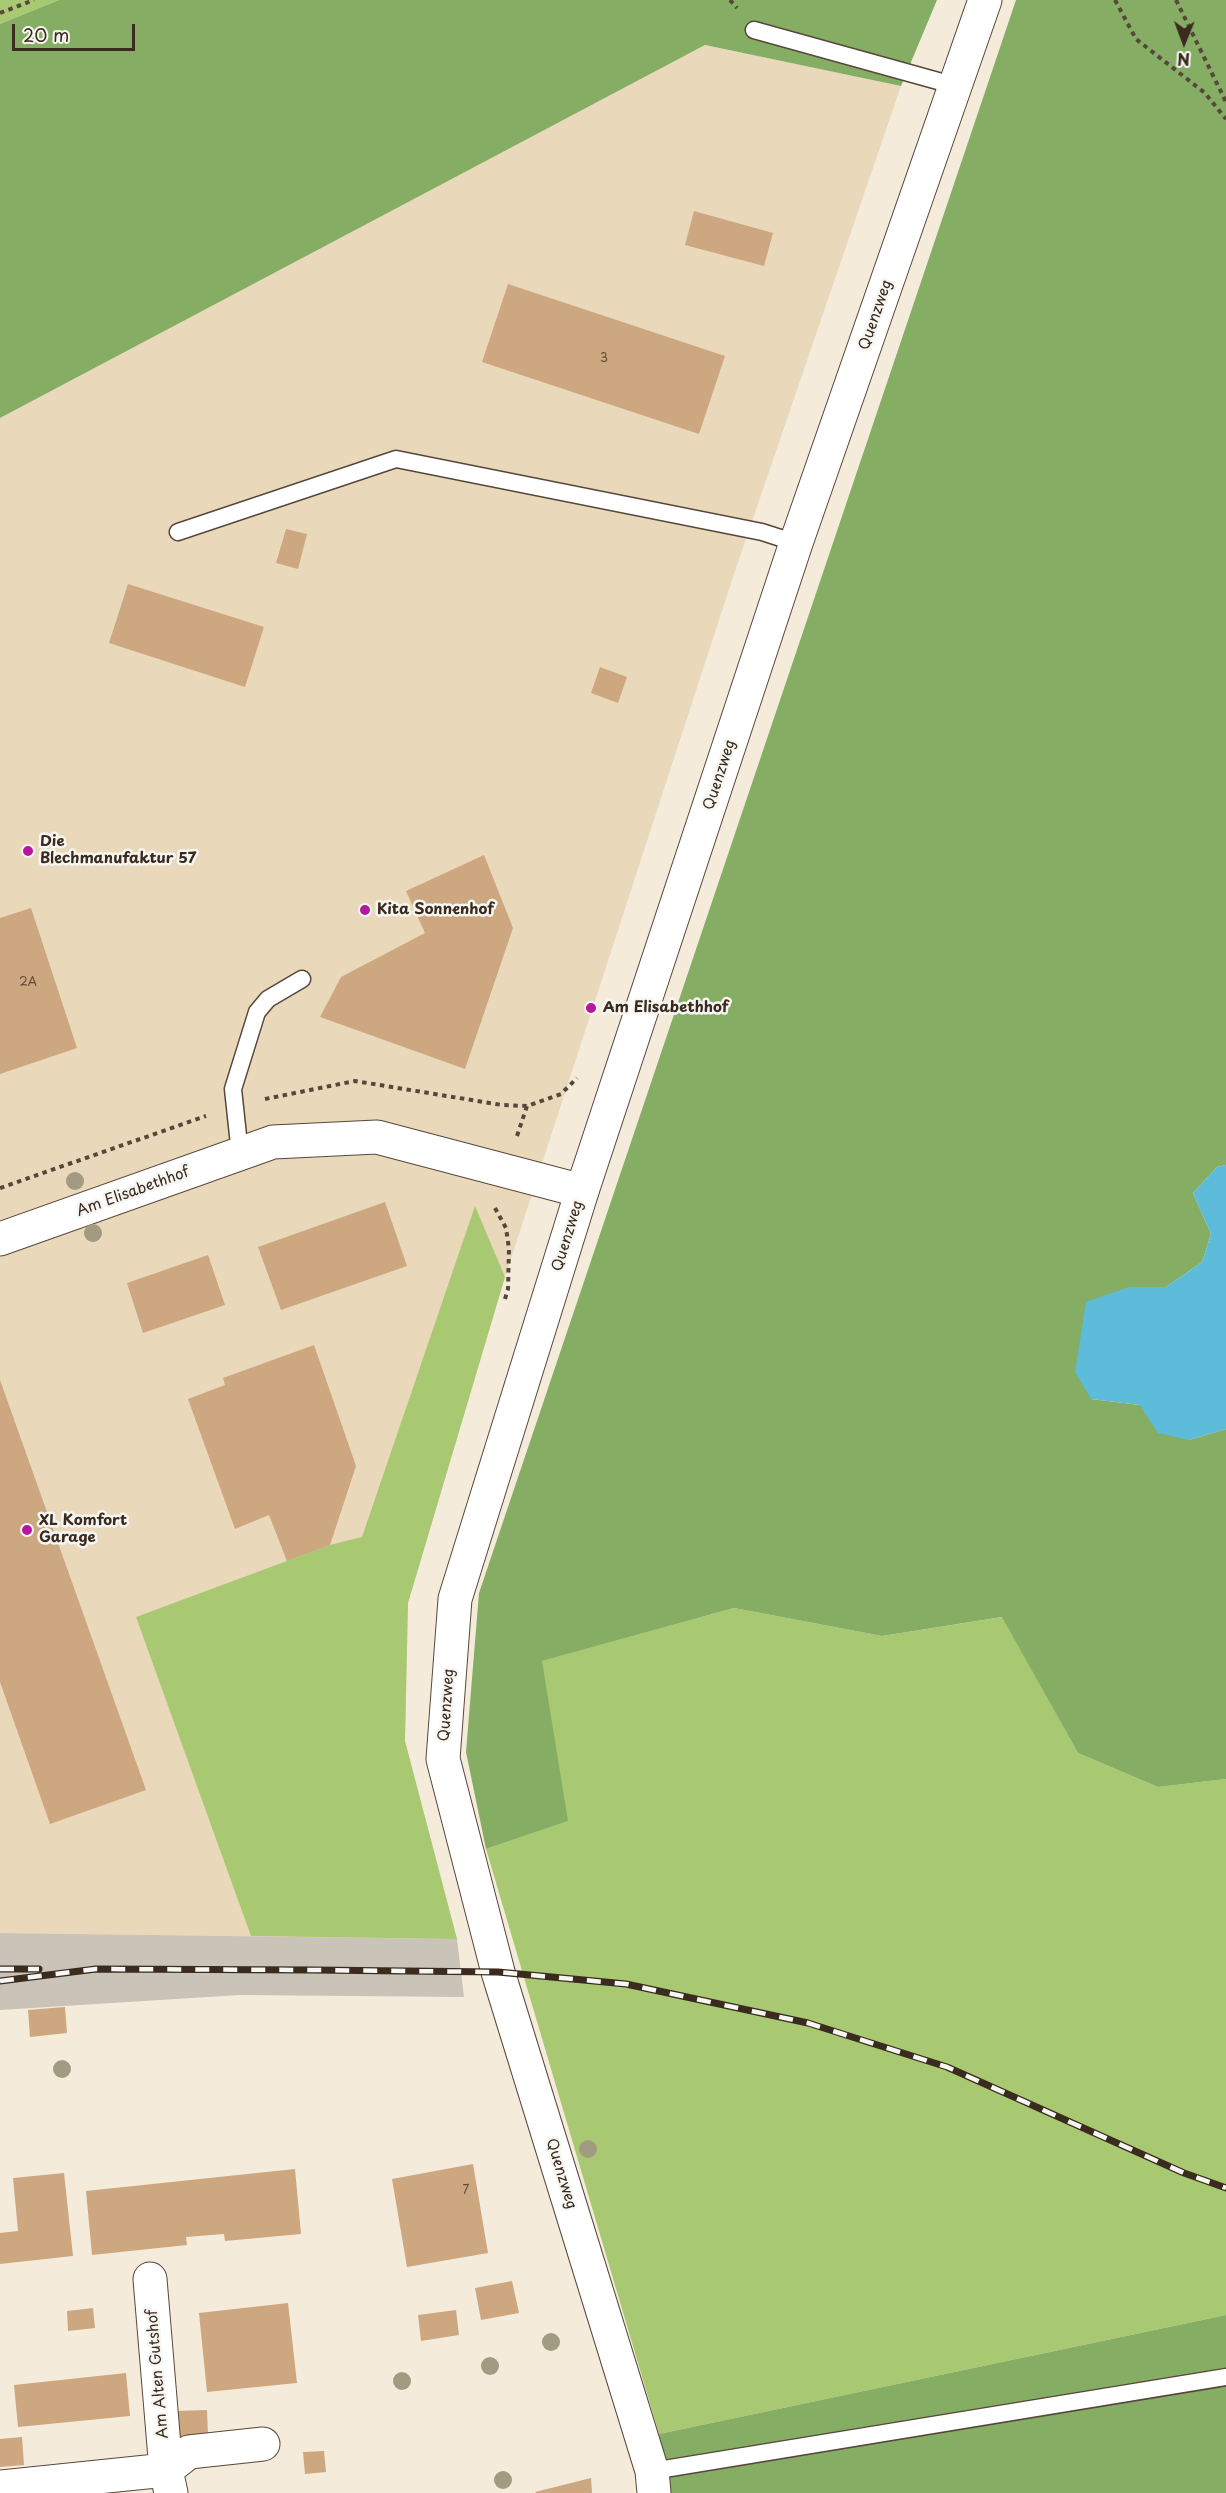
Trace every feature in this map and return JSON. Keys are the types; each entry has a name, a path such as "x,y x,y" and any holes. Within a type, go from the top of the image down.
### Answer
{"street":[{"name":"Quenzweg","path":"653,2482 498,1972 443,1759 455,1599 582,1191 796,543 957,86 985,0"},
{"name":"Am Elisabethhof","path":"0,1239 273,1142 377,1137 582,1191"},
{"name":"Am Alten Gutshof","path":"150,2279 169,2481"},
{"name":"Am Alten Gutshof","path":"169,2481 189,2452 263,2444"},
{"path":"0,2487 169,2481"}],"lane":[{"path":"754,30 957,86"},
{"path":"178,532 396,459 762,532 796,543"},
{"path":"240,1154 233,1089 257,1012 268,999 302,979"},
{"path":"653,2482 1226,2378"}],"path":[{"path":"0,14 34,0"},
{"path":"1115,0 1136,39 1205,93 1226,119"},
{"path":"1176,0 1226,102"}],"shaded area":[{"path":"705,45 901,86 735,571 505,1277 408,1603 405,1741 457,1939 0,1933 0,418"},
{"path":"0,1933 457,1939 464,1997 240,1995 0,2010"}],"green space":[{"path":"0,0 59,0 0,24"},
{"path":"59,0 937,0 901,86 705,45 0,418 0,24"},
{"path":"1016,0 1226,0 1226,1165 1217,1167 1193,1193 1211,1234 1202,1262 1166,1287 1129,1287 1091,1399 1140,1405 1189,1440 1226,1429 1226,1779 1158,1787 1078,1753 1002,1617 882,1636 734,1608 542,1661 568,1821 486,1849 466,1752 479,1593"},
{"path":"475,1206 505,1277 408,1603 405,1741 457,1939 251,1936 136,1617 330,1545 362,1537"},
{"path":"734,1608 882,1636 1003,1617 1078,1753 1158,1787 1226,1779 1226,2315 659,2434 486,1849 567,1821 541,1661"},
{"path":"1226,2315 1226,2493 671,2493 659,2434"}],"water":[{"path":"1226,1165 1226,1429 1189,1440 1158,1433 1140,1405 1091,1399 1075,1372 1086,1302 1129,1287 1166,1287 1202,1262 1211,1234 1193,1193 1217,1167"}],"building":[{"path":"694,211 773,233 764,266 685,245"},
{"path":"508,284 725,356 699,434 482,362"},
{"path":"286,529 307,534 298,569 276,563"},
{"path":"128,584 264,627 245,687 109,643"},
{"path":"600,667 627,677 618,703 591,693"},
{"path":"484,855 513,928 465,1069 320,1017 341,977 425,933 406,891"},
{"path":"31,908 77,1048 0,1074 0,918"},
{"path":"385,1202 407,1266 281,1310 258,1247"},
{"path":"208,1255 225,1305 143,1333 127,1283"},
{"path":"314,1345 356,1466 330,1545 287,1561 269,1515 235,1529 188,1399 225,1385 223,1378"},
{"name":"XL Komfort Garage","path":"0,1380 146,1790 50,1824 0,1682"},
{"path":"65,2007 67,2033 30,2037 28,2010"},
{"path":"473,2164 488,2253 407,2267 392,2179"},
{"path":"295,2169 301,2234 225,2241 224,2234 186,2237 187,2245 92,2255 86,2191"},
{"path":"64,2173 73,2256 0,2264 0,2233 18,2231 13,2178"},
{"path":"512,2281 519,2313 481,2320 475,2288"},
{"path":"288,2303 297,2383 207,2392 199,2313"},
{"path":"93,2308 95,2328 68,2331 67,2311"},
{"path":"456,2310 459,2335 421,2341 418,2315"},
{"path":"126,2373 130,2416 18,2427 14,2385"},
{"path":"207,2410 208,2436 175,2437 175,2411"},
{"path":"22,2437 24,2465 0,2467 0,2439"},
{"path":"324,2451 326,2472 305,2474 303,2452"},
{"path":"591,2478 592,2493 535,2492"}],"railway":[{"path":"0,1969 39,1969"},
{"path":"0,1981 96,1969 312,1970 498,1972 626,1984 808,2023 947,2067 1184,2173 1226,2188"}],"place":[{"name":"Die Blechmanufaktur 57","path":"28,851"},
{"name":"Kita Sonnenhof","path":"365,910"},
{"name":"Am Elisabethhof","path":"591,1008"},
{"name":"XL Komfort Garage","path":"27,1530"}]}
